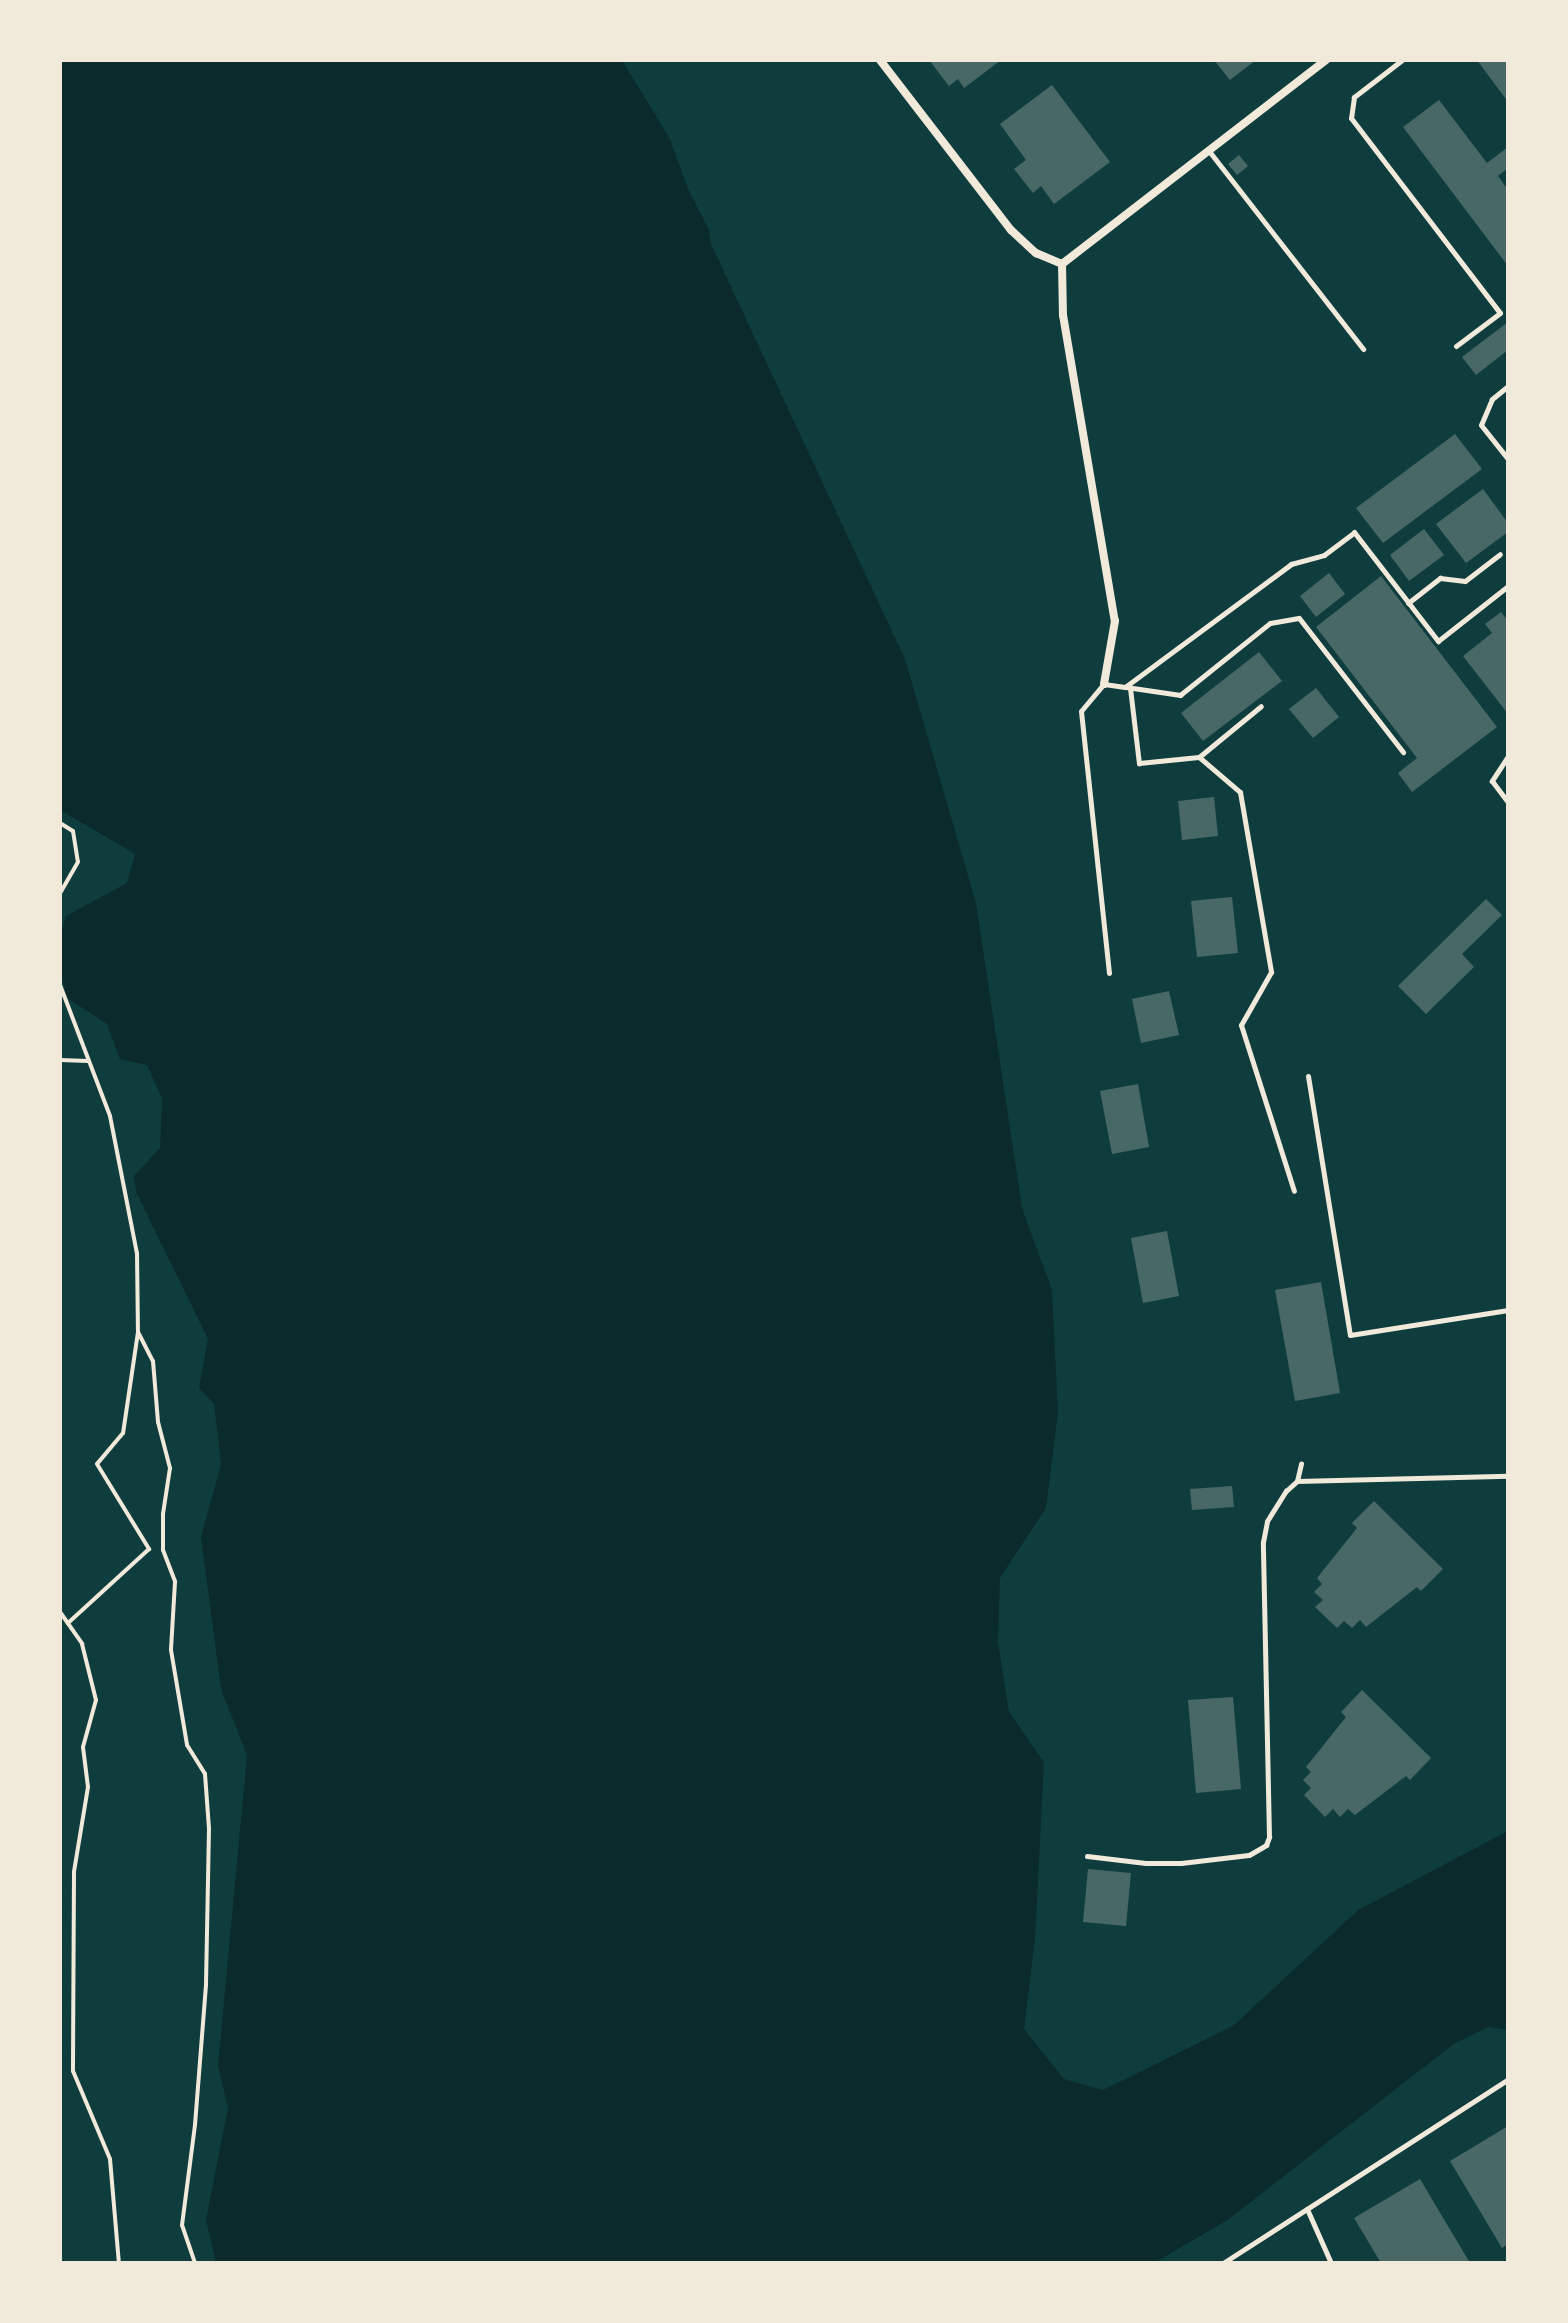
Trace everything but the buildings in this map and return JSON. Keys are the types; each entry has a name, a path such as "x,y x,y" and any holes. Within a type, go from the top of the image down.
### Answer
{"street":[{"path":"880,60 1011,230 1036,253 1062,264"},
{"path":"1062,264 1326,60"},
{"path":"1062,264 1063,315 1115,621 1104,684"}],"lane":[{"path":"1402,60 1354,97 1351,118 1500,313 1508,315"},
{"path":"1209,151 1363,349"},
{"path":"1456,346 1500,313"},
{"path":"1508,386 1492,399 1481,425 1508,459"},
{"path":"1128,688 1291,564 1324,555 1354,532 1438,641 1508,586"},
{"path":"1408,603 1440,578 1465,581 1500,554"},
{"path":"1109,973 1081,711 1104,684 1180,695 1270,623 1299,618 1403,752"},
{"path":"1128,688 1139,763 1199,757 1261,706"},
{"path":"1508,756 1492,781 1508,802"},
{"path":"1199,757 1240,792 1271,972 1241,1025 1294,1191"},
{"path":"1308,1076 1350,1335 1508,1310"},
{"path":"1087,1856 1146,1863 1181,1863 1249,1855 1266,1845 1269,1837 1263,1542 1276,1503 1297,1481 1301,1463"},
{"path":"1297,1481 1508,1476"},
{"path":"1223,2263 1508,2079"},
{"path":"1307,2209 1331,2263"}],"path":[{"path":"60,823 73,831 78,862 60,893"},
{"path":"60,985 110,1116 137,1253 138,1332 123,1433 97,1464 149,1549 68,1623"},
{"path":"60,1060 88,1061"},
{"path":"138,1332 153,1361 158,1422 170,1468 163,1514 163,1550 175,1582 171,1650 187,1745 205,1774 209,1828 206,1985 195,2125 182,2225 195,2263"},
{"path":"60,1612 82,1644 96,1700 83,1747 88,1787 74,1872 73,2071 110,2159 119,2263"}],"water":[{"path":"60,60 622,60 670,139 688,189 709,230 711,244 905,659 976,903 1022,1208 1052,1290 1058,1412 1046,1508 1000,1578 998,1642 1009,1712 1044,1762 1035,1939 1024,2029 1064,2079 1103,2090 1233,2026 1358,1910 1508,1831 1508,2030 1489,2027 1455,2043 1229,2219 1154,2263 216,2263 206,2220 228,2108 218,2065 247,1755 221,1689 201,1537 221,1464 214,1404 199,1388 208,1339 136,1192 134,1176 160,1148 162,1099 147,1065 120,1059 107,1024 67,998 60,969 60,937 66,916 127,883 135,854 60,810"}]}
